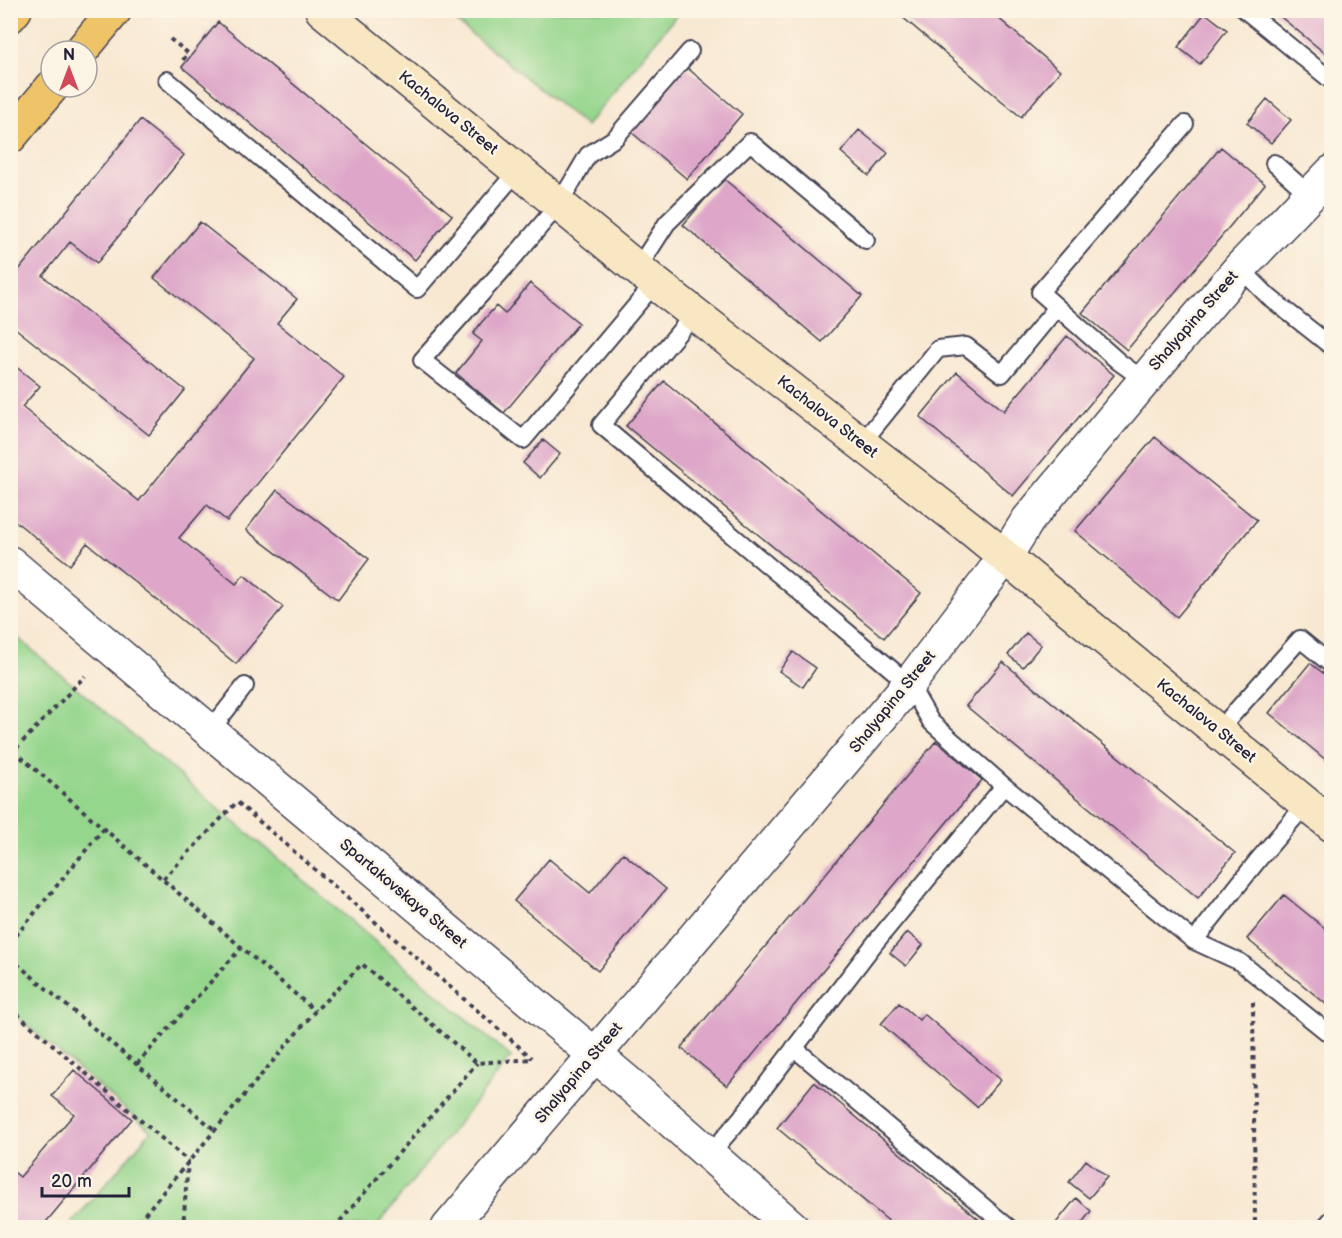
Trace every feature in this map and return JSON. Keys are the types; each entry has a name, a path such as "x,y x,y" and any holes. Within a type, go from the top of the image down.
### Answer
{"main road":[{"path":"10,16 15,10"},
{"path":"91,39 115,10"},
{"path":"10,137 42,99"}],"street":[{"name":"Kachalova Street","path":"322,10 646,276 1005,557 1332,825"},
{"name":"Shalyapina Street","path":"448,1227 909,684 1005,557 1028,520 1144,380 1240,268 1321,184"},
{"name":"Spartakovskaya Street","path":"10,563 595,1055 793,1227"}],"lane":[{"path":"1245,10 1332,81"},
{"path":"690,51 615,138 588,155 558,204 422,360 523,440 646,276 667,222 750,142 866,240"},
{"path":"167,80 417,289 518,170"},
{"path":"1144,380 1119,362 1040,292 1185,124"},
{"path":"1274,163 1321,184"},
{"path":"1240,268 1269,297 1332,347"},
{"path":"861,444 938,349 966,346 1002,374 1057,307"},
{"path":"695,313 601,425 909,684 931,722 1004,786 1194,941 1240,962 1332,1036"},
{"path":"1218,731 1300,639 1332,665"},
{"path":"210,731 245,686"},
{"path":"710,1154 740,1119 875,943 1004,786"},
{"path":"1194,941 1306,804"},
{"path":"794,1048 1010,1227"},
{"path":"1324,1227 1332,1219"}],"path":[{"path":"85,676 12,753 104,828 315,1011"},
{"path":"133,1227 315,1011 362,964 477,1063 533,1059 237,802 163,879"},
{"path":"10,943 104,828"},
{"path":"137,1064 242,947"},
{"path":"10,958 215,1130"},
{"path":"1255,1227 1253,995 1265,982"},
{"path":"10,1008 188,1161"},
{"path":"334,1227 477,1063"},
{"path":"183,1227 188,1161"}],"green space":[{"path":"443,11 680,11 586,126"},
{"path":"11,632 511,1057 376,1227 69,1227 151,1131 11,1012"}],"building":[{"path":"894,10 989,10 1060,71 1021,117"},
{"path":"1274,10 1332,10 1332,59 1276,13"},
{"path":"1205,13 1227,30 1200,64 1178,47"},
{"path":"218,22 452,215 415,260 182,67"},
{"path":"685,66 742,114 687,179 630,131"},
{"path":"1267,99 1291,120 1271,143 1247,123"},
{"path":"140,120 184,155 97,263 70,242 43,276 185,390 149,435 10,324 10,281"},
{"path":"859,130 888,153 869,176 841,152"},
{"path":"1221,147 1265,184 1127,350 1082,313"},
{"path":"723,178 862,296 822,342 683,225"},
{"path":"200,222 297,299 277,323 344,377 227,521 207,505 179,538 236,584 244,575 283,607 236,664 87,543 70,565 10,517 10,362 40,386 22,407 139,501 254,358 154,278"},
{"path":"530,283 579,323 504,413 456,373 482,341 473,334 481,323 496,306 505,314"},
{"path":"1067,336 1114,375 1013,496 920,417 957,372 1004,411"},
{"path":"664,381 921,593 884,638 626,426"},
{"path":"1155,437 1257,520 1177,617 1075,531"},
{"path":"543,440 560,454 540,478 523,463"},
{"path":"277,490 369,559 338,600 246,530"},
{"path":"1026,633 1041,645 1023,667 1008,655"},
{"path":"793,652 816,668 803,687 779,671"},
{"path":"1003,662 1235,853 1198,898 966,706"},
{"path":"1310,663 1332,680 1332,765 1269,713"},
{"path":"936,741 982,780 727,1086 681,1048"},
{"path":"623,853 666,889 598,971 514,901 549,859 590,893"},
{"path":"1284,895 1332,934 1332,1009 1247,939"},
{"path":"907,932 923,945 906,966 890,953"},
{"path":"899,1003 919,1020 924,1014 1001,1080 977,1107 881,1024"},
{"path":"74,1070 132,1119 41,1228 10,1228 10,1169 20,1177 74,1114 52,1096"},
{"path":"814,1082 989,1228 897,1228 777,1128"},
{"path":"1086,1160 1107,1177 1089,1198 1069,1182"},
{"path":"1076,1198 1091,1211 1078,1228 1052,1228"}]}
